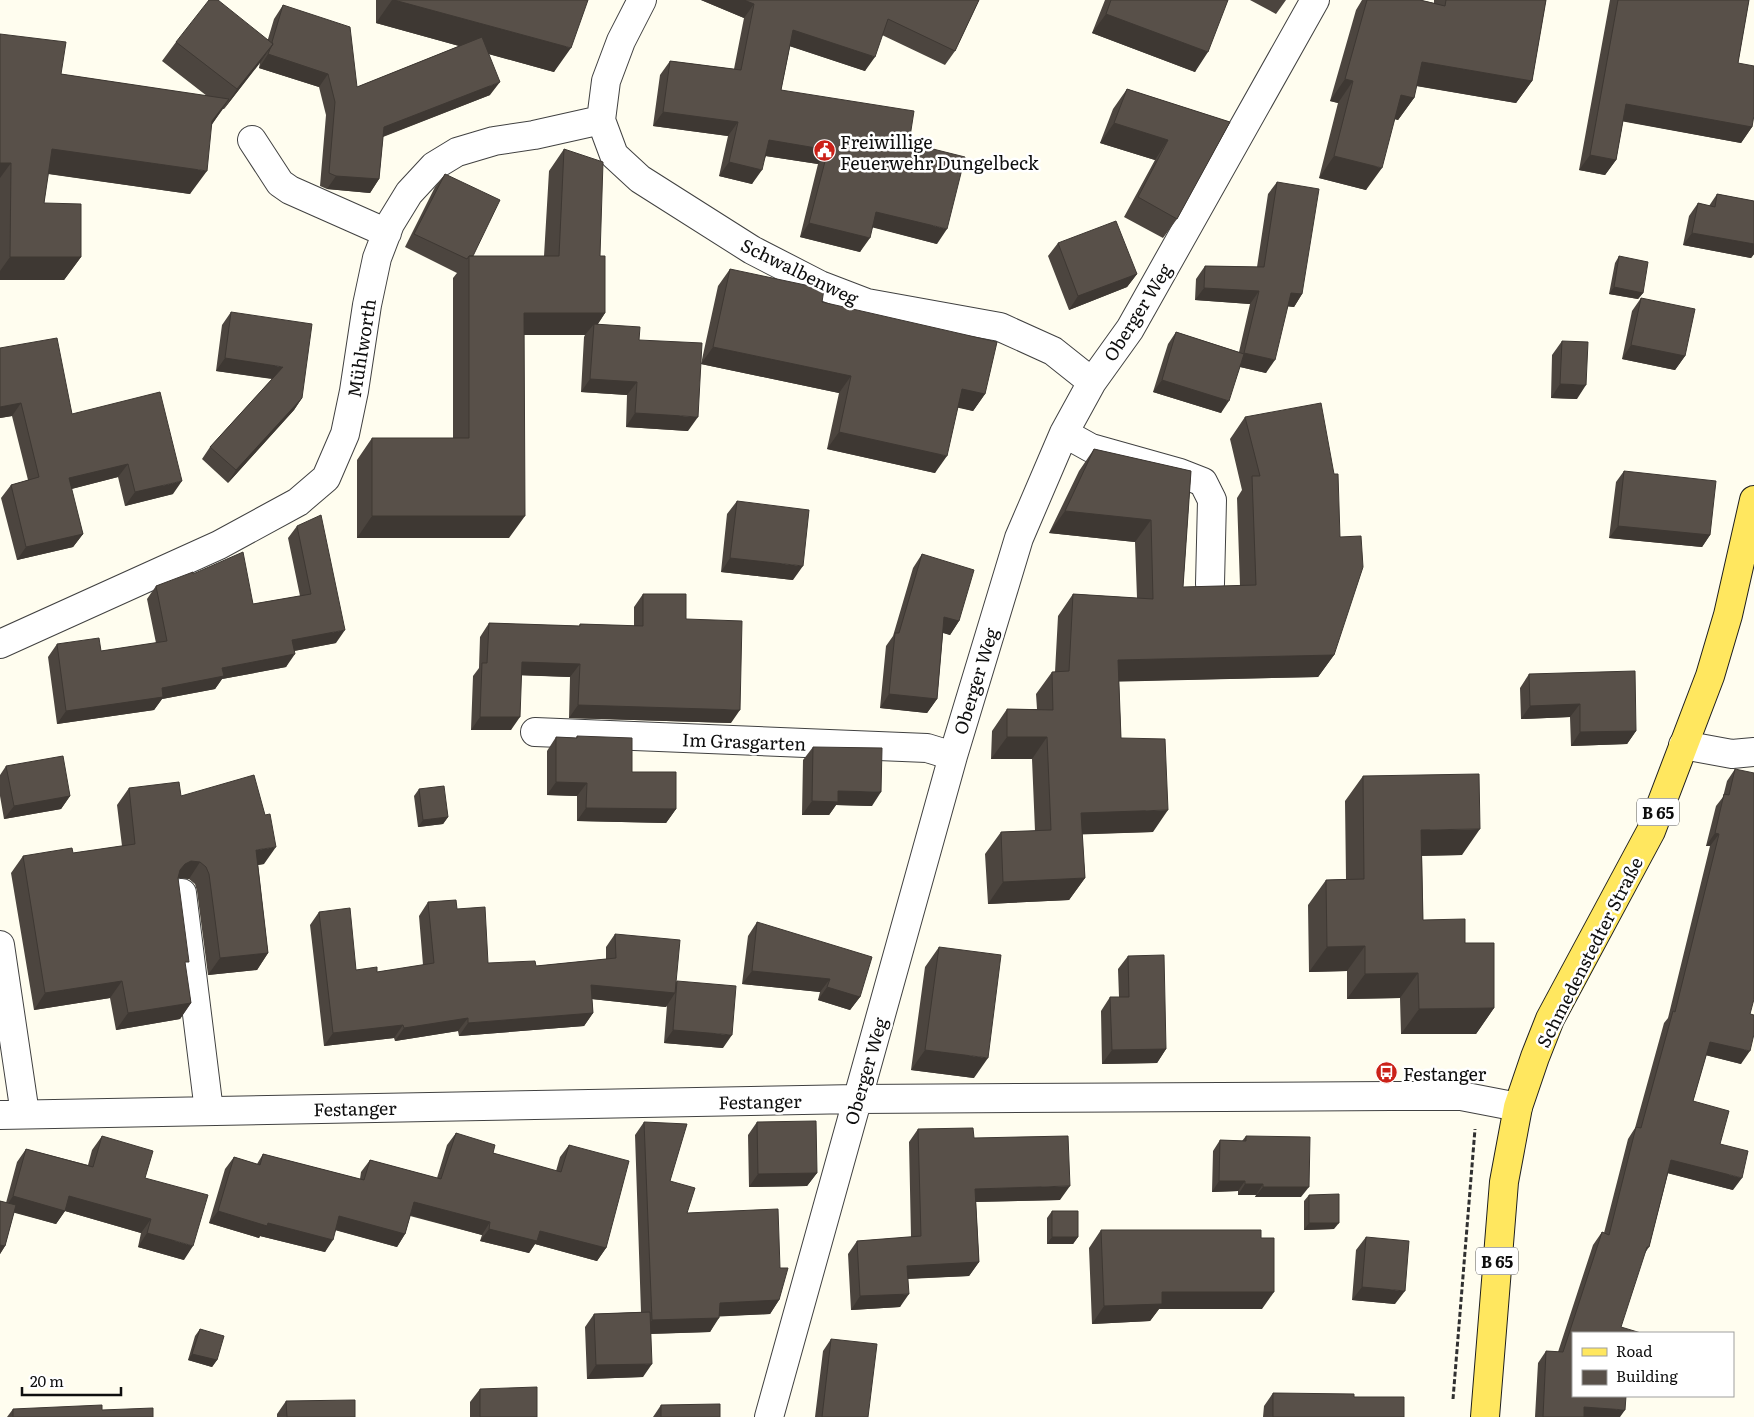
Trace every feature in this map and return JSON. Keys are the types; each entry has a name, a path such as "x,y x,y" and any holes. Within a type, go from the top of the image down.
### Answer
{"main road":[{"name":"Schmedenstedter Straße","path":"1486,1417 1504,1182 1518,1107 1550,1019 1651,831 1710,676 1725,623 1754,500"}],"street":[{"path":"601,120 606,81 621,41 642,0"},
{"name":"Oberger Weg","path":"769,1417 953,756 1019,538 1064,433 1092,382 1130,329 1315,0"},
{"name":"Mühlworth","path":"0,644 220,545 298,502 326,478 345,434 377,258 386,233 409,193 434,166 457,152 494,140 534,135 601,120"},
{"name":"Schwalbenweg","path":"601,120 614,155 640,179 752,250 820,285 867,303 1000,327 1053,351 1092,382"},
{"path":"252,140 280,183 290,190 386,233"},
{"path":"1064,433 1091,448 1180,473 1202,482 1212,500 1210,584"},
{"name":"Im Grasgarten","path":"535,732 927,748 953,756"},
{"path":"1683,745 1732,754 1754,752"},
{"path":"182,893 209,1111"},
{"path":"0,945 12,1114"},
{"name":"Festanger","path":"12,1114 857,1099 1441,1096 1476,1098 1518,1107"}],"path":[{"path":"1453,1408 1475,1132 1476,1098"}],"building":[{"path":"209,0 218,0 273,44 237,89 176,42"},
{"path":"394,0 588,0 571,48"},
{"path":"744,0 979,0 955,51 888,19 875,57 793,30 781,90 914,111 909,143 965,157 947,229 876,212 870,238 809,223 828,150 769,140 762,170 729,162 738,122 663,112 670,61 741,70 754,4"},
{"path":"1111,0 1228,0 1208,52 1106,14"},
{"path":"1367,0 1420,0 1445,6 1446,0 1546,0 1532,81 1422,62 1414,98 1401,95 1382,168 1334,156 1353,81 1345,79"},
{"path":"1618,0 1749,0 1738,63 1754,66 1754,115 1752,127 1626,104 1616,160 1590,155"},
{"path":"283,5 350,27 357,87 482,37 500,82 384,127 379,179 336,176 329,173 335,102 328,74 268,54 273,44"},
{"path":"0,34 66,42 61,74 229,99 212,121 207,171 52,149 44,203 81,204 81,257 10,257 11,163 0,163"},
{"path":"1127,89 1230,122 1177,219 1138,197 1168,140 1114,123"},
{"path":"564,149 603,162 600,256 605,256 605,313 524,313 525,516 372,516 372,438 469,438 469,256 559,256"},
{"path":"445,174 500,200 473,256 469,256 467,259 414,234"},
{"path":"1277,182 1319,189 1302,294 1291,293 1275,360 1244,353 1259,291 1204,288 1205,266 1264,267"},
{"path":"1717,194 1754,201 1754,244 1692,233 1698,203 1715,207"},
{"path":"1116,221 1137,274 1078,296 1058,243"},
{"path":"1619,256 1648,262 1643,293 1614,287"},
{"path":"730,269 824,289 822,302 997,342 985,394 962,389 947,456 839,432 851,376 713,347"},
{"path":"1641,298 1695,309 1685,356 1631,345"},
{"path":"231,312 312,324 302,398 236,470 210,447 283,367 225,358"},
{"path":"594,324 640,327 639,340 702,343 698,417 635,413 637,382 590,379"},
{"path":"1176,332 1244,354 1229,401 1162,380"},
{"path":"57,338 72,414 160,392 182,481 135,492 128,464 69,478 83,534 26,547 11,485 39,477 21,403 0,407 0,348"},
{"path":"1562,341 1588,342 1586,385 1560,384"},
{"path":"1321,403 1334,474 1338,474 1340,537 1361,536 1363,567 1334,655 1118,660 1121,738 1165,739 1168,810 1081,813 1085,878 1003,882 1001,832 1051,830 1047,737 1007,737 1007,709 1053,710 1052,672 1069,671 1073,594 1153,599 1151,520 1065,511 1094,449 1191,471 1183,587 1256,585 1252,476 1260,476 1245,417"},
{"path":"1624,471 1716,481 1710,535 1618,526"},
{"path":"737,501 809,510 803,566 730,558"},
{"path":"321,515 345,630 292,640 295,654 222,668 224,676 162,688 163,697 66,711 57,644 99,638 101,651 167,641 156,586 193,572 193,574 243,552 253,604 311,594 297,526"},
{"path":"922,554 974,570 959,621 944,617 937,699 889,694 895,633 899,633"},
{"path":"643,594 686,594 686,619 742,621 740,710 578,705 580,664 522,662 520,717 480,717 482,663 487,663 489,623 643,626"},
{"path":"1635,671 1636,731 1580,732 1580,704 1530,706 1529,674"},
{"path":"577,736 632,738 632,772 676,772 676,809 586,808 587,783 556,782 556,737 577,738"},
{"path":"813,747 882,748 881,792 838,791 838,802 812,801"},
{"path":"63,756 70,796 14,806 6,766"},
{"path":"1735,769 1754,773 1754,999 1750,1014 1754,1015 1754,1034 1750,1051 1710,1042 1693,1101 1729,1111 1720,1144 1748,1151 1742,1178 1671,1160 1649,1247 1647,1247 1621,1327 1638,1332 1572,1332 1572,1397 1626,1397 1625,1410 1584,1407 1584,1417 1543,1417 1546,1351 1563,1352 1602,1232 1609,1235 1636,1127 1641,1128 1673,1011 1675,1012 1719,834 1715,833 1724,794 1729,795"},
{"path":"1479,774 1480,829 1421,830 1423,920 1465,919 1465,943 1494,943 1494,1008 1419,1009 1418,973 1365,974 1365,946 1327,947 1326,880 1364,879 1363,776"},
{"path":"254,775 265,815 270,814 276,847 256,850 268,953 220,958 209,874 206,867 200,862 191,861 180,870 178,878 189,962 185,962 191,1003 128,1013 122,981 45,993 23,856 72,848 73,853 135,844 129,788 179,782 181,796"},
{"path":"444,786 448,817 423,820 419,789"},
{"path":"456,900 457,909 485,907 488,963 535,961 536,966 616,958 615,934 680,940 675,993 591,985 593,1013 468,1023 468,1018 404,1028 403,1025 333,1033 319,912 350,908 356,970 377,967 377,972 434,963 428,902"},
{"path":"757,922 872,957 860,997 827,987 830,979 752,971"},
{"path":"939,947 1001,955 988,1058 925,1050"},
{"path":"1164,955 1166,1049 1112,1050 1110,997 1129,997 1128,956"},
{"path":"677,981 736,986 732,1035 673,1030"},
{"path":"816,1121 817,1173 758,1174 757,1122"},
{"path":"644,1122 687,1124 670,1181 695,1188 687,1213 778,1209 780,1268 788,1268 779,1300 720,1303 719,1318 652,1320"},
{"path":"973,1128 974,1138 1068,1136 1070,1186 975,1189 979,1262 907,1266 909,1294 860,1296 857,1241 921,1236 918,1129"},
{"path":"456,1133 495,1145 493,1153 561,1172 569,1145 629,1161 606,1248 540,1231 537,1241 489,1229 490,1222 414,1202 405,1234 339,1216 333,1240 268,1223 267,1226 218,1211 234,1157 260,1165 263,1154 364,1180 370,1160 441,1179"},
{"path":"102,1136 153,1151 145,1178 208,1195 193,1246 147,1233 151,1219 69,1196 65,1211 13,1196 26,1149 93,1167"},
{"path":"1246,1136 1310,1137 1309,1187 1263,1187 1263,1184 1245,1184 1245,1181 1219,1181 1220,1140 1246,1141"},
{"path":"1339,1194 1339,1223 1309,1223 1309,1195"},
{"path":"0,1201 16,1205 5,1246 0,1245"},
{"path":"1052,1211 1078,1211 1078,1237 1052,1237"},
{"path":"1101,1230 1261,1230 1261,1238 1274,1238 1274,1292 1162,1292 1162,1304 1104,1306"},
{"path":"1366,1237 1409,1241 1405,1291 1362,1287"},
{"path":"650,1312 652,1364 596,1365 594,1314"},
{"path":"200,1329 224,1336 217,1360 192,1354"},
{"path":"831,1339 877,1344 868,1417 822,1417"},
{"path":"537,1387 537,1417 480,1417 480,1389"},
{"path":"1273,1393 1354,1394 1354,1397 1404,1397 1404,1417 1273,1417"},
{"path":"355,1400 355,1417 287,1417 286,1401"},
{"path":"720,1404 720,1417 661,1417 661,1405"},
{"path":"102,1405 102,1410 153,1408 153,1417 13,1417 13,1409"}],"place":[{"name":"Freiwillige Feuerwehr Dungelbeck","path":"824,151"},
{"name":"Festanger","path":"1387,1073"}]}
